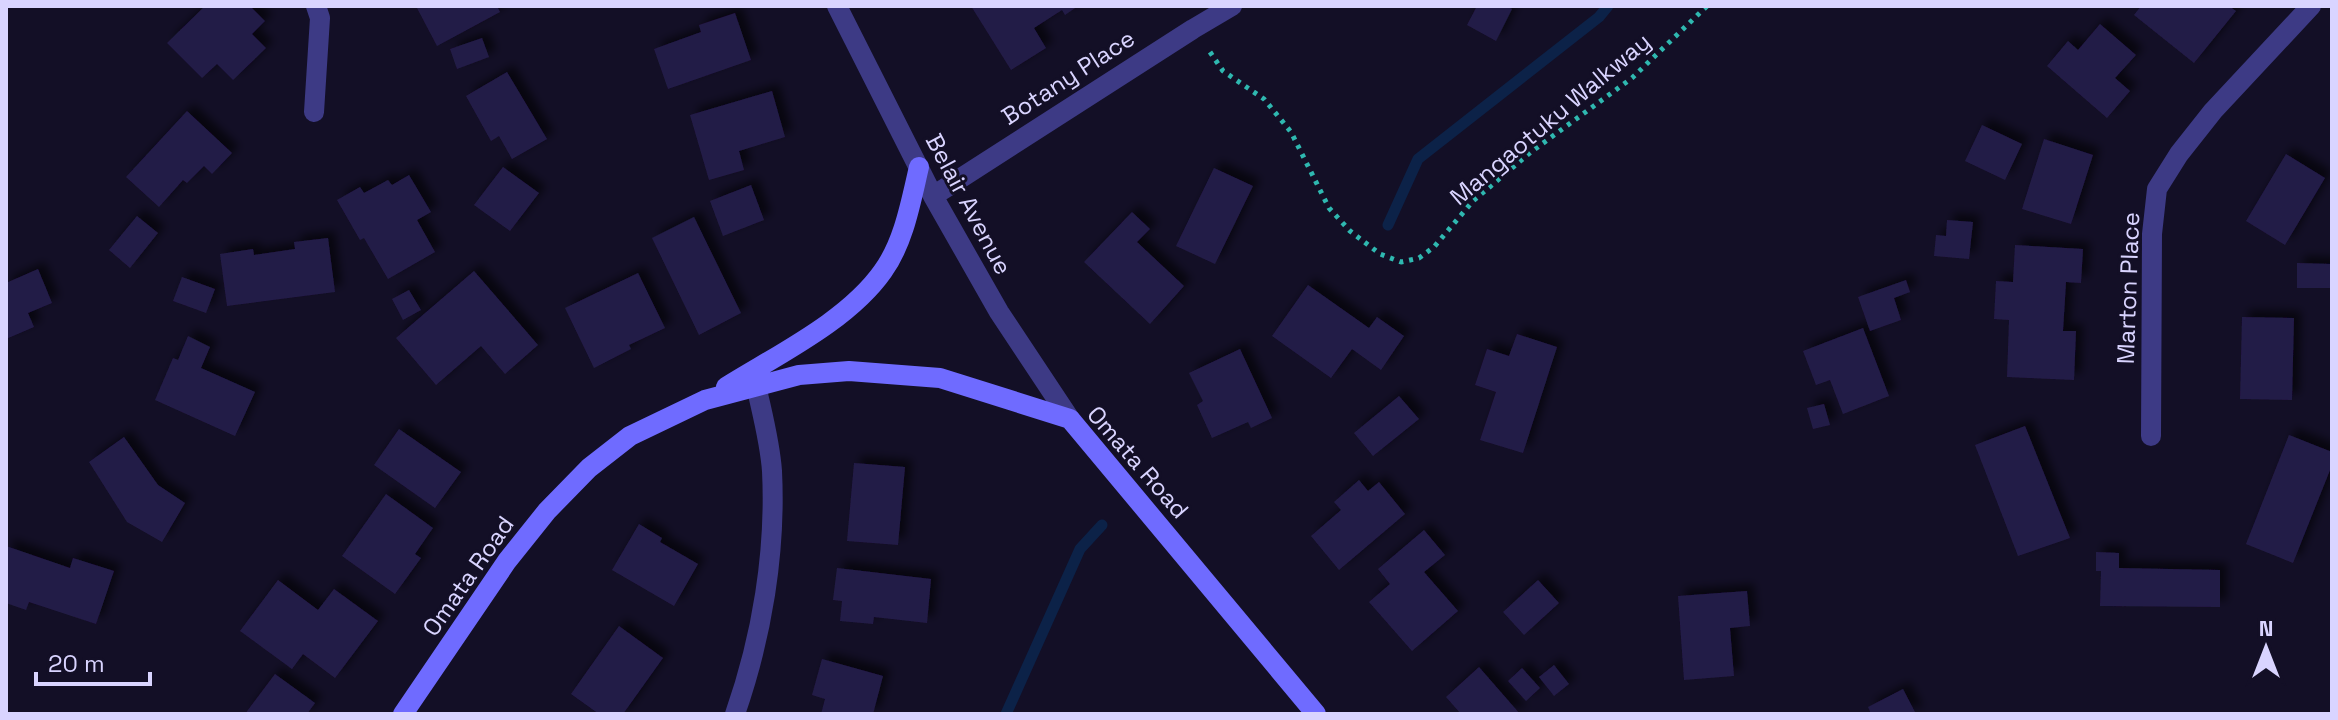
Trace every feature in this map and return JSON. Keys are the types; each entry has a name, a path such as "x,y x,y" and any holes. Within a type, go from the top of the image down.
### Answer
{"main road":[{"name":"Omata Road","path":"403,714 507,561 547,511 589,468 630,436 705,400 827,323 856,301 884,270 909,213 919,167"},
{"name":"Omata Road","path":"705,400 799,375 849,371 940,378 1070,419 1316,714"}],"street":[{"path":"314,112 320,18 316,6"},
{"name":"Belair Avenue","path":"837,6 933,196 999,312 1070,419"},
{"name":"Botany Place","path":"933,196 1232,6"},
{"name":"Marton Place","path":"2151,436 2152,234 2157,189 2179,154 2213,111 2311,6"},
{"path":"735,714 747,681 766,593 772,526 772,469 756,385"}],"path":[{"name":"Mangaotuku Walkway","path":"1193,29 1223,71 1264,99 1291,132 1329,208 1350,231 1380,254 1401,262 1419,258 1434,247 1473,201 1531,152 1632,78 1707,6"}],"building":[{"path":"205,6 250,6 265,21 252,34 266,48 233,80 217,64 202,78 167,43"},
{"path":"497,6 500,12 437,46 417,8"},
{"path":"971,6 1078,6 1065,15 1062,10 1034,28 1046,48 1011,70"},
{"path":"1477,6 1512,9 1496,41 1467,25"},
{"path":"2141,6 2229,6 2236,11 2194,63 2134,15"},
{"path":"735,13 751,60 668,89 654,49 701,32 699,25"},
{"path":"2100,24 2136,55 2115,78 2130,91 2107,118 2047,66 2068,41 2078,50"},
{"path":"482,38 489,57 457,69 450,49"},
{"path":"507,72 547,139 512,159 499,136 491,141 466,96"},
{"path":"772,91 785,137 739,151 744,170 709,180 690,115"},
{"path":"187,111 232,153 212,174 204,166 187,183 183,180 159,207 126,177"},
{"path":"1982,125 2022,144 2005,180 1965,161"},
{"path":"2044,139 2093,155 2071,224 2022,209"},
{"path":"2286,154 2325,178 2285,245 2246,221"},
{"path":"503,167 539,193 510,231 474,205"},
{"path":"1214,168 1253,186 1215,264 1176,246"},
{"path":"409,175 431,212 417,220 435,252 388,279 337,200 360,187 364,193 388,180 392,185"},
{"path":"751,185 764,220 723,236 710,201"},
{"path":"1132,212 1150,229 1137,242 1184,286 1150,324 1084,262"},
{"path":"137,216 158,233 130,268 109,250"},
{"path":"694,217 741,313 699,335 652,238"},
{"path":"1947,220 1973,222 1969,259 1934,256 1936,235 1946,236"},
{"path":"328,238 335,292 227,306 220,254 253,249 254,255 295,249 294,242"},
{"path":"2015,245 2083,249 2081,283 2066,282 2063,331 2076,331 2074,380 2007,377 2009,320 1994,319 1996,281 2013,282"},
{"path":"2297,263 2332,264 2332,288 2297,288"},
{"path":"38,269 52,303 28,313 34,327 6,339 6,283"},
{"path":"474,271 538,345 505,374 481,346 436,385 396,338"},
{"path":"638,273 665,328 629,345 631,349 594,368 565,308"},
{"path":"182,277 215,289 206,313 173,301"},
{"path":"1906,280 1910,292 1894,298 1901,320 1870,331 1858,297"},
{"path":"1308,285 1369,328 1377,317 1404,336 1381,370 1352,349 1331,378 1272,336"},
{"path":"409,290 421,310 403,320 392,299"},
{"path":"2242,317 2294,318 2292,400 2240,399"},
{"path":"1863,328 1889,396 1843,414 1830,380 1816,385 1803,351"},
{"path":"1517,334 1557,347 1523,453 1480,440 1496,392 1475,385 1487,349 1509,356"},
{"path":"188,336 210,347 201,368 255,392 235,436 155,400 173,358 178,360"},
{"path":"1240,349 1272,418 1251,428 1248,422 1212,438 1197,405 1203,401 1189,373"},
{"path":"1399,396 1419,419 1373,456 1354,433"},
{"path":"1824,404 1830,425 1813,429 1807,408"},
{"path":"2025,426 2070,538 2018,556 1975,445"},
{"path":"399,429 461,472 435,508 374,465"},
{"path":"2289,435 2332,452 2332,465 2293,563 2246,544"},
{"path":"124,437 158,485 185,503 162,542 127,522 89,462"},
{"path":"854,463 905,467 898,545 847,541"},
{"path":"1359,480 1368,491 1379,482 1405,514 1339,570 1311,536 1341,510 1334,502"},
{"path":"386,494 433,528 415,554 421,558 395,594 342,556"},
{"path":"639,524 662,538 660,542 698,564 674,606 612,570"},
{"path":"1424,530 1445,555 1424,572 1458,611 1412,651 1369,602 1390,584 1378,569"},
{"path":"6,546 70,568 73,558 114,571 96,624 29,602 26,610 6,603"},
{"path":"2096,552 2119,553 2119,568 2220,570 2220,607 2100,606 2101,571 2096,571"},
{"path":"837,568 931,579 927,623 874,617 873,624 840,621 842,601 833,600"},
{"path":"278,580 318,610 334,589 378,621 335,678 303,654 292,669 240,631"},
{"path":"1538,580 1559,603 1524,635 1503,612"},
{"path":"1747,591 1750,626 1730,628 1734,676 1684,680 1678,596"},
{"path":"619,626 663,658 623,714 599,714 571,694"},
{"path":"822,659 883,676 873,714 821,714 825,699 812,695"},
{"path":"1554,665 1569,684 1554,696 1539,677"},
{"path":"1479,667 1520,714 1461,714 1446,697"},
{"path":"1522,668 1540,688 1526,701 1508,681"},
{"path":"275,674 315,703 307,714 245,714"},
{"path":"1903,689 1916,714 1871,714 1868,707"}],"waterway":[{"path":"1388,225 1418,159 1599,17 1608,6"},
{"path":"1006,714 1080,549 1102,525"}]}
